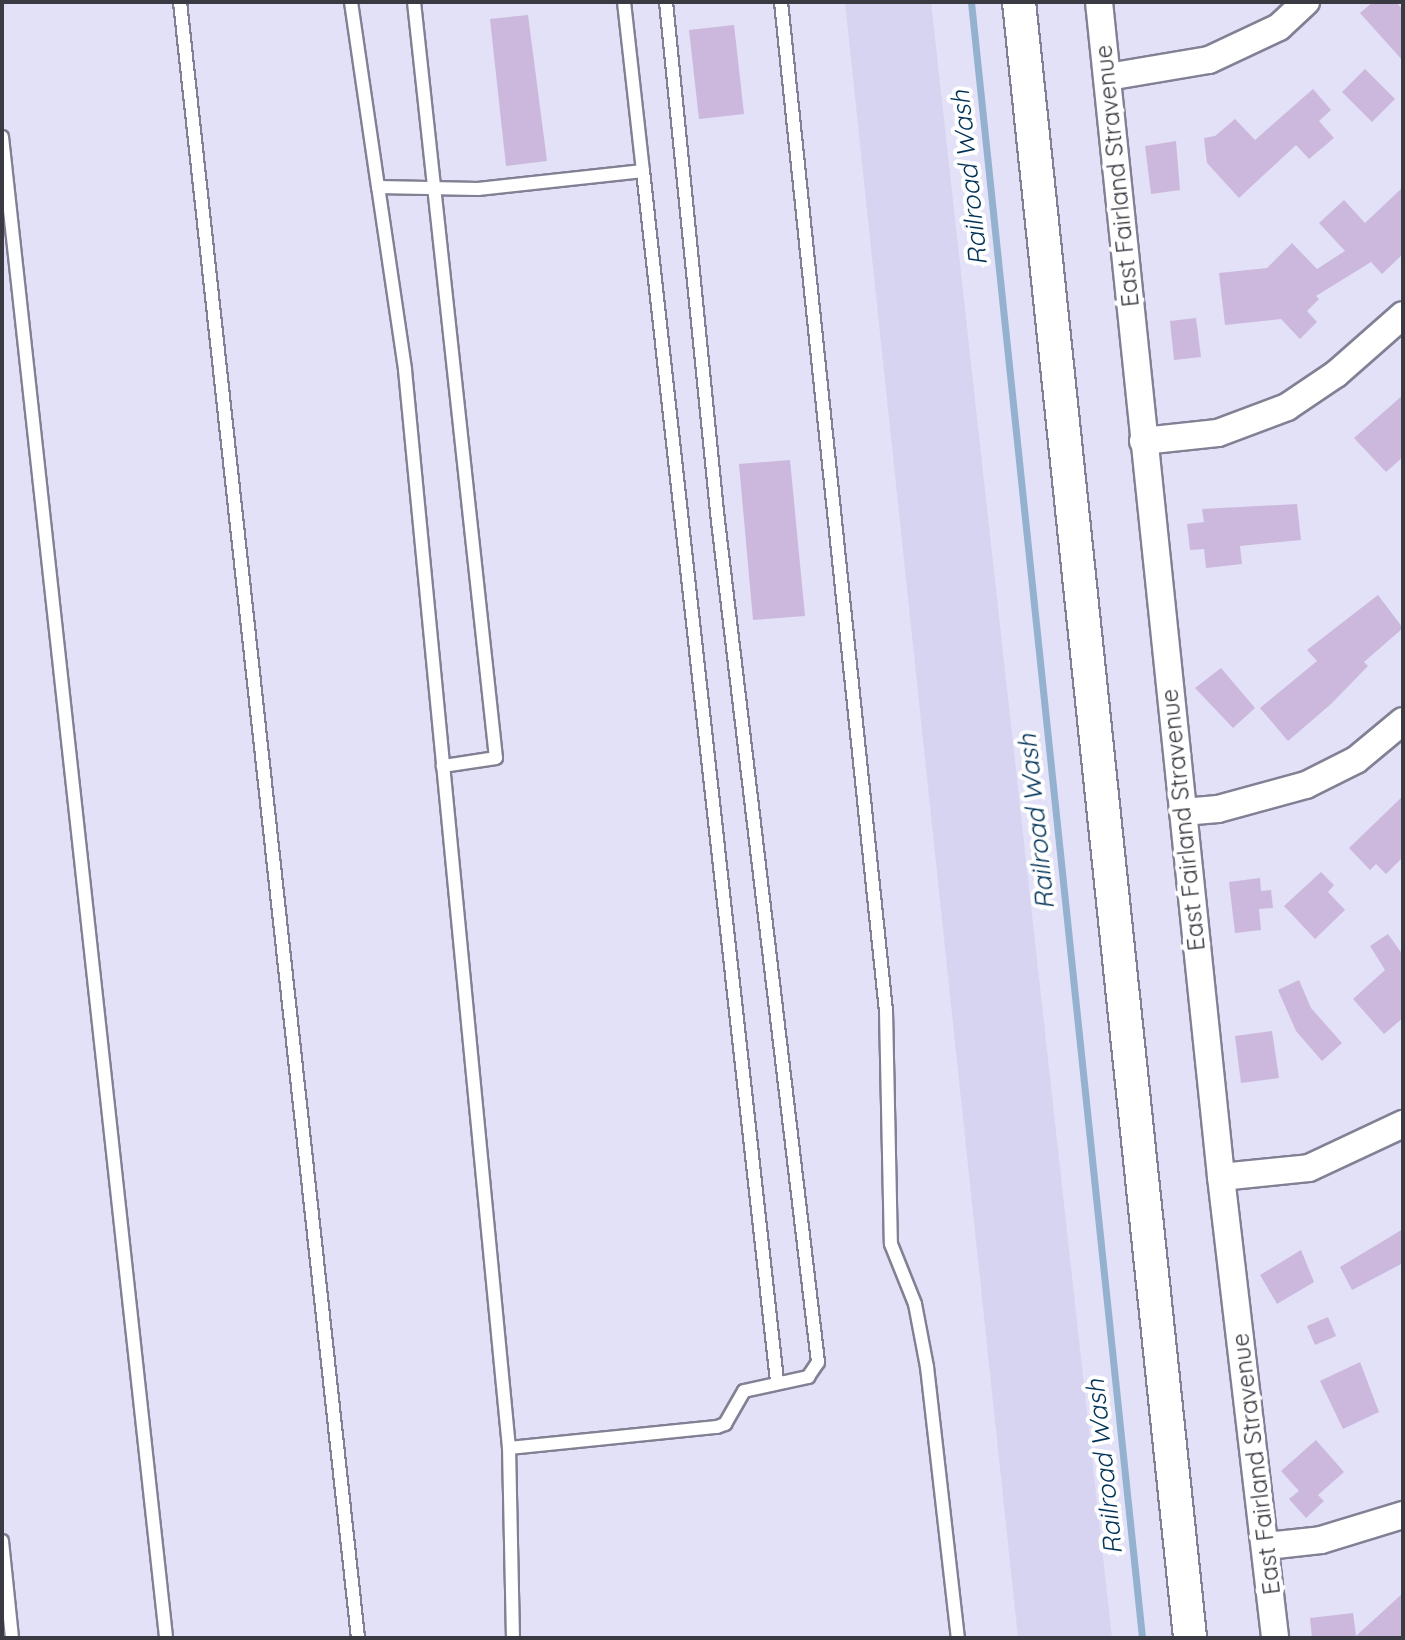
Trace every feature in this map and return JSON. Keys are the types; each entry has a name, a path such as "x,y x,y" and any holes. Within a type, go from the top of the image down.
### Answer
{"street":[{"path":"1019,2 1190,1638"},
{"name":"East Fairland Stravenue","path":"1099,2 1221,1177 1267,1546 1275,1638"},
{"path":"1108,77 1209,60 1279,27 1306,2"},
{"path":"1143,441 1218,433 1287,407 1336,374 1403,315"},
{"path":"1183,812 1233,805 1306,785 1356,760 1403,721"},
{"path":"1221,1177 1309,1168 1403,1124"},
{"path":"1267,1546 1349,1533 1403,1515"}],"lane":[{"path":"180,2 358,1638"},
{"path":"351,2 405,369 509,1448 513,1638"},
{"path":"414,2 496,758 443,766"},
{"path":"624,2 777,1381"},
{"path":"509,1448 717,1427 725,1424 744,1391 777,1381 808,1377 818,1362 717,512 666,2"},
{"path":"781,2 886,1011 891,1244 915,1304 927,1367 958,1638"},
{"path":"2,137 166,1638"},
{"path":"378,187 573,183 643,171"},
{"path":"2,1541 12,1638"}],"shaded area":[{"path":"845,2 931,2 1112,1638 1018,1638"}],"building":[{"path":"1373,2 1396,2 1403,10 1403,61 1360,13"},
{"path":"528,15 547,161 506,166 490,19"},
{"path":"734,25 744,114 699,119 689,30"},
{"path":"1365,69 1395,99 1372,122 1342,92"},
{"path":"1313,89 1331,110 1319,121 1334,138 1309,159 1296,145 1239,198 1207,163 1204,138 1215,136 1235,119 1255,140"},
{"path":"1176,141 1180,190 1151,194 1145,146"},
{"path":"1403,187 1403,254 1382,274 1371,262 1316,296 1319,299 1307,311 1317,322 1300,339 1281,319 1225,325 1219,273 1267,268 1292,243 1317,269 1345,251 1319,223 1344,200 1365,223"},
{"path":"1196,318 1201,357 1174,360 1170,321"},
{"path":"1403,395 1403,457 1386,472 1354,438"},
{"path":"790,460 805,616 753,620 739,464"},
{"path":"1297,504 1301,540 1240,546 1242,564 1206,568 1204,549 1190,550 1187,524 1204,522 1202,509"},
{"path":"1378,595 1403,628 1364,662 1368,666 1331,704 1288,741 1260,708 1317,661 1307,650"},
{"path":"1221,668 1255,708 1233,728 1195,688"},
{"path":"1403,796 1403,857 1386,874 1376,864 1370,870 1349,848"},
{"path":"1321,872 1334,885 1328,892 1345,910 1315,939 1284,906"},
{"path":"1260,878 1261,891 1271,890 1273,908 1259,909 1261,930 1235,933 1229,882"},
{"path":"1388,934 1403,955 1403,1018 1384,1034 1353,999 1385,970 1370,946"},
{"path":"1299,980 1311,1008 1342,1043 1322,1061 1296,1031 1278,990"},
{"path":"1272,1031 1279,1078 1241,1083 1235,1036"},
{"path":"1403,1229 1403,1263 1352,1290 1340,1267"},
{"path":"1301,1250 1314,1282 1277,1304 1260,1275"},
{"path":"1328,1317 1336,1336 1315,1345 1307,1326"},
{"path":"1360,1362 1379,1412 1343,1429 1320,1381"},
{"path":"1316,1440 1344,1472 1318,1495 1324,1501 1306,1518 1289,1499 1299,1491 1281,1471"},
{"path":"1403,1593 1403,1638 1312,1638 1310,1618 1353,1613 1356,1636"}],"waterway":[{"name":"Railroad Wash","path":"971,2 1142,1638"}]}
